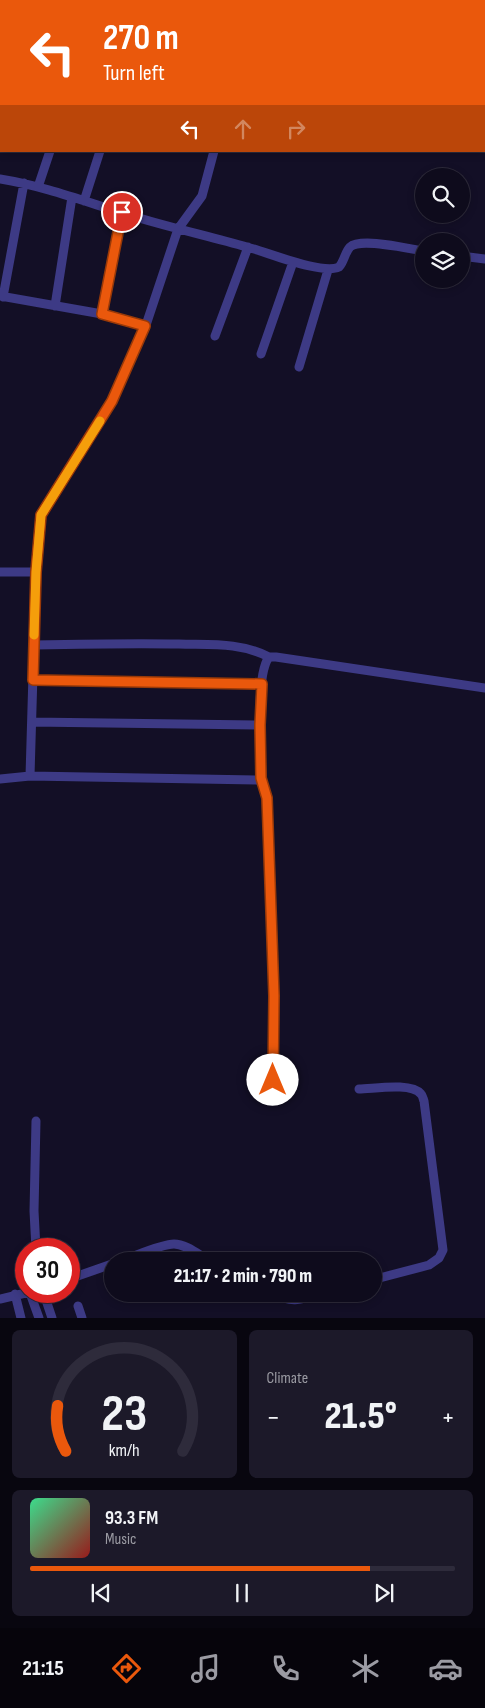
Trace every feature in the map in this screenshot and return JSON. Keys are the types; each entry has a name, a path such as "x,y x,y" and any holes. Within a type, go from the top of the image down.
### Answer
{"street":[{"path":"38,187 50,152"},
{"path":"84,201 100,152"},
{"path":"30,776 36,572 41,515 112,401 145,326 178,229 202,196 214,152"},
{"path":"0,179 24,182 178,229 248,247 293,262 328,270 339,267 350,247 356,244 368,243 415,250"},
{"path":"24,182 1,297 102,314 145,326"},
{"path":"55,306 72,197"},
{"path":"102,314 122,212"},
{"path":"215,336 248,247"},
{"path":"470,257 485,259"},
{"path":"260,354 293,262"},
{"path":"300,367 328,270"},
{"path":"0,572 36,572"},
{"path":"34,645 144,643 228,646 246,648 269,658 276,657 370,670 485,688"},
{"path":"269,658 264,667 260,725 261,778 267,798 274,996 273,1080"},
{"path":"33,680 262,684"},
{"path":"32,722 260,725"},
{"path":"0,779 30,776 253,781 261,778"},
{"path":"359,1089 403,1087 421,1094 424,1101 443,1250 439,1258 430,1265 382,1277"},
{"path":"35,1238 34,1211 36,1121"},
{"path":"145,1252 174,1244 194,1252"},
{"path":"80,1276 104,1267"},
{"path":"0,1299 14,1294 21,1318"},
{"path":"35,1303 39,1318"},
{"path":"47,1303 52,1318"},
{"path":"78,1306 82,1318"}],"slow traffic":[{"path":"34,635 36,572 41,515 100,421"}],"route":[{"path":"122,212 102,314 145,326 112,401 41,515 36,572 33,680 262,684 260,725 261,778 267,798 274,996 273,1080"}]}
